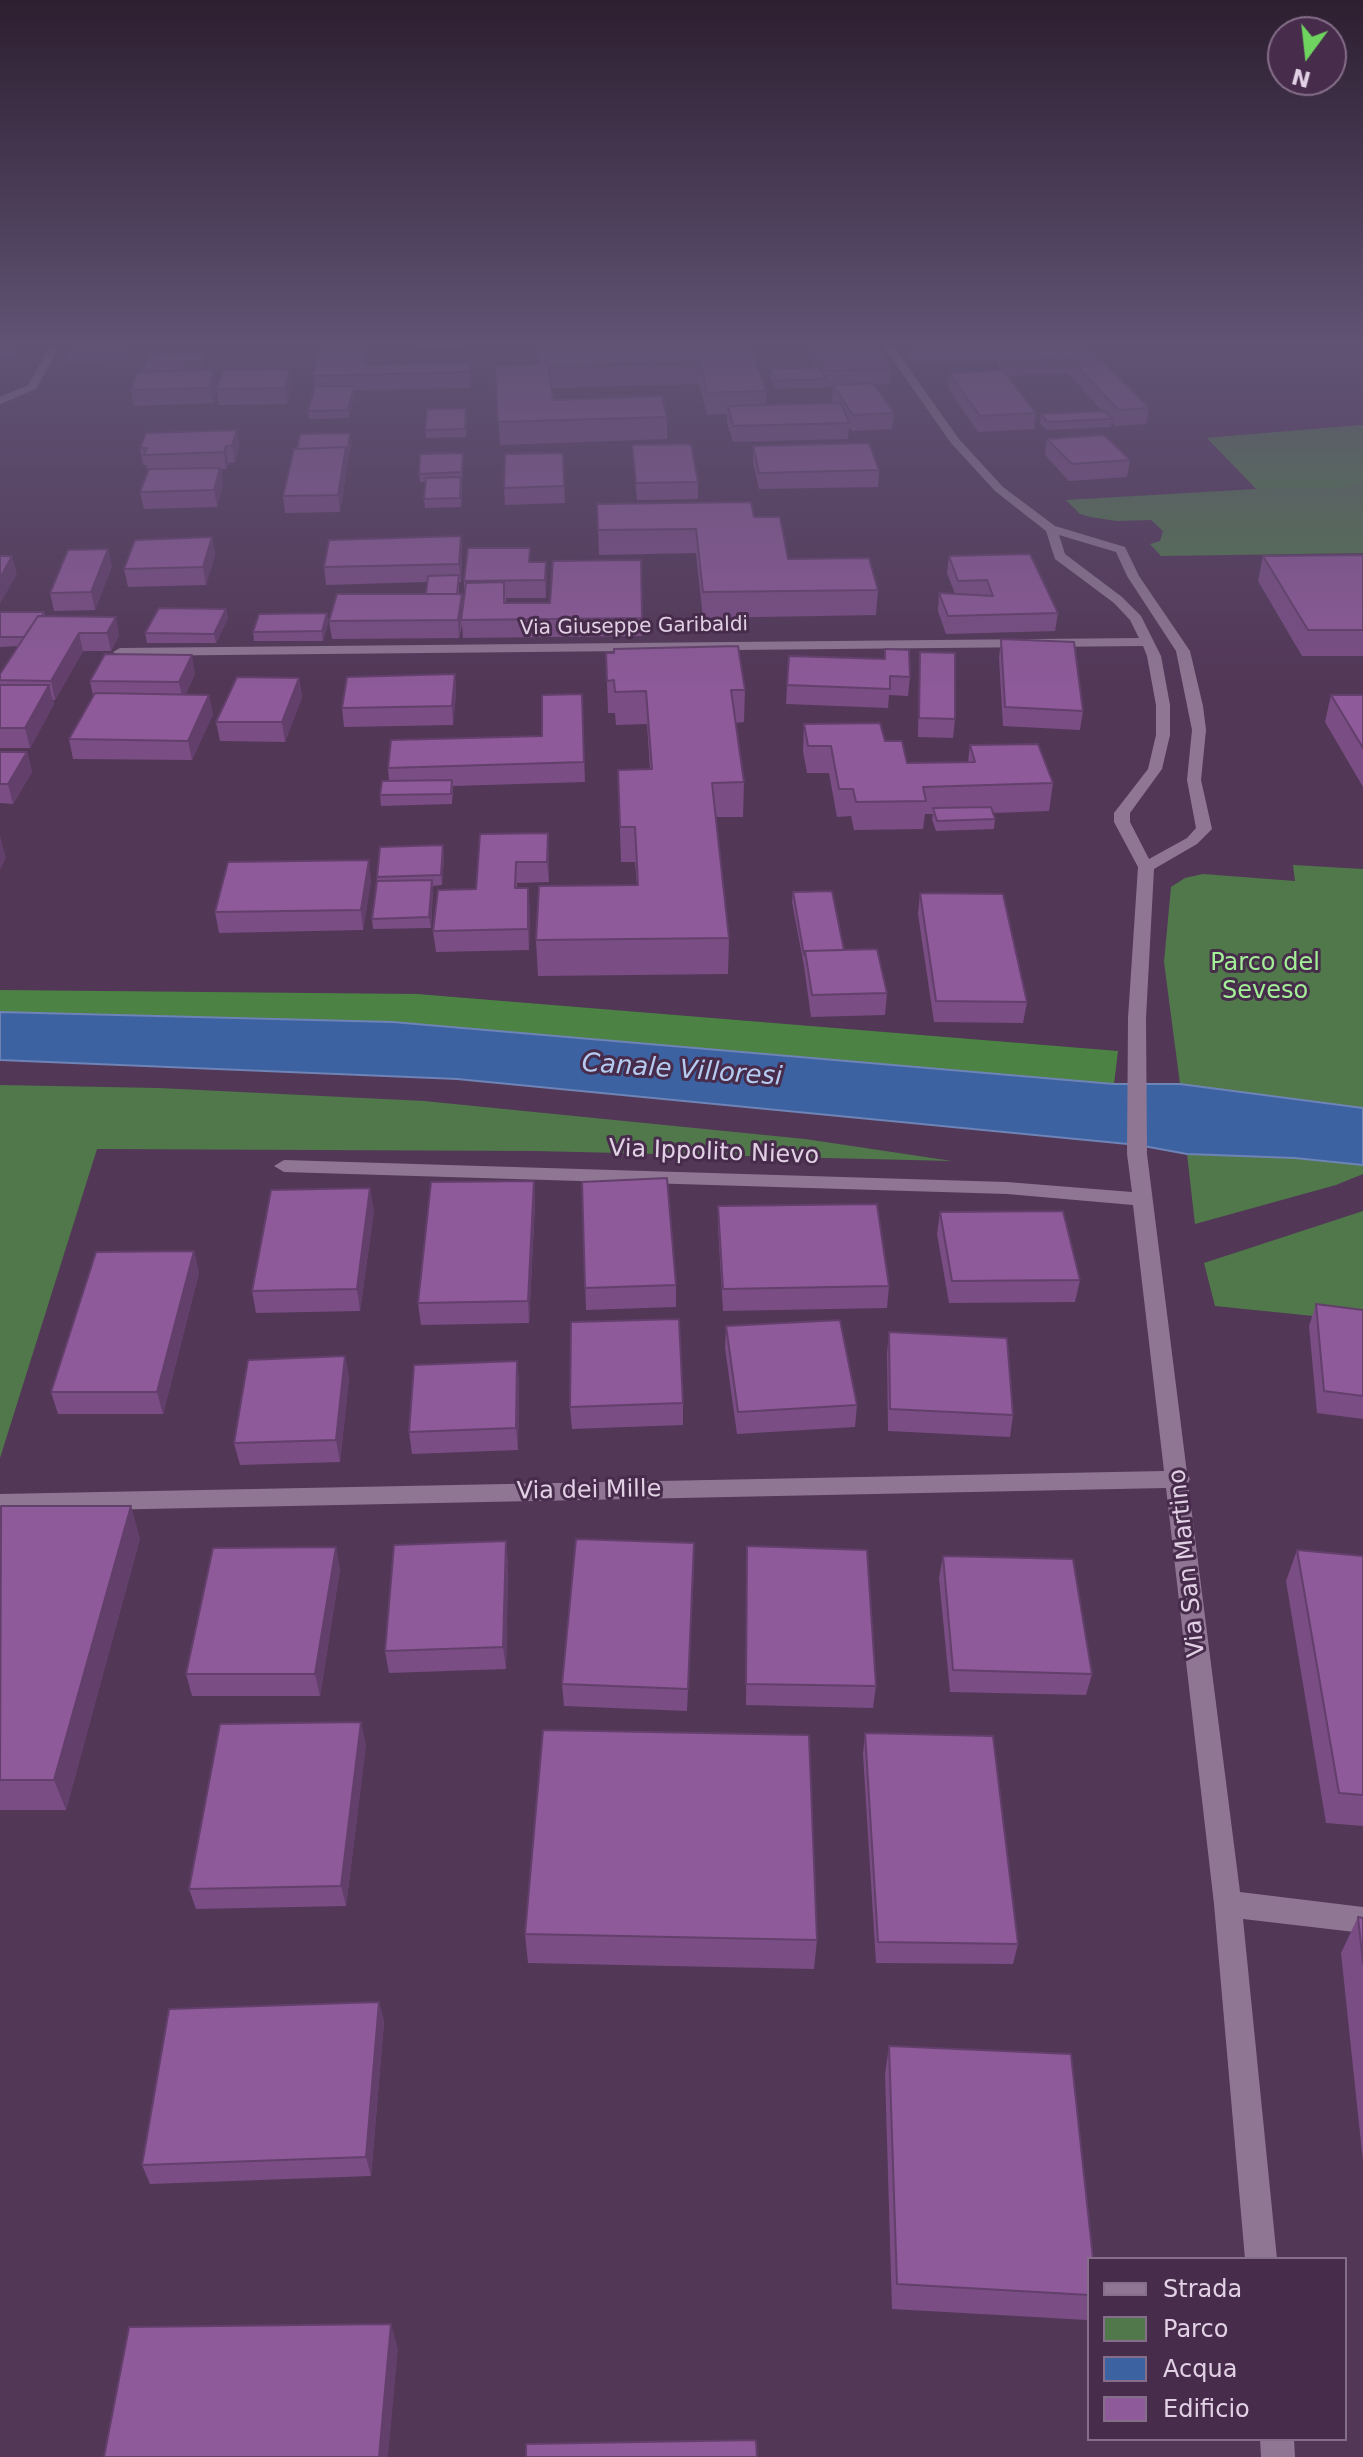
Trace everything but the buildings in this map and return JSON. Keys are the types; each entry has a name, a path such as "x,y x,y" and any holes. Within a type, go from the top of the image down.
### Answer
{"street":[{"path":"973,461 999,489 1051,529 1121,550 1140,588 1168,625 1190,673 1199,730 1194,780 1204,829 1192,841 1146,867 1122,822 1122,813 1155,769 1163,735 1159,681 1149,642 1136,619 1118,600 1059,556 1051,529"},
{"name":"Via Giuseppe Garibaldi","path":"120,652 1149,642"},
{"name":"Via San Martino","path":"1146,867 1136,1079 1137,1154 1179,1479 1228,1904 1261,2257"},
{"name":"Via Ippolito Nievo","path":"284,1166 1007,1188 1143,1199"},
{"name":"Via dei Mille","path":"0,1503 1179,1479"},
{"path":"1228,1904 1363,1920"}],"green space":[{"path":"1229,461 1363,461 1363,553 1161,556 1150,544 1160,541 1163,531 1151,520 1117,521 1090,517 1080,514 1066,500 1256,489"},
{"path":"1229,461 1363,461 1363,483 1340,488 1257,489"},
{"name":"Parco del Seveso","path":"1293,865 1363,869 1363,1108 1180,1084 1164,962 1171,887 1185,878 1203,874 1295,881"},
{"path":"0,990 417,994 1118,1051 1114,1084 393,1022 0,1012"},
{"path":"0,1085 159,1088 424,1101 805,1139 952,1161 536,1151 97,1149 0,1458"},
{"path":"1187,1154 1295,1158 1363,1165 1363,1174 1336,1185 1195,1224"},
{"path":"1363,1211 1363,1321 1215,1306 1204,1263"}],"water":[{"name":"Canale Villoresi","path":"0,1012 393,1022 1114,1084 1180,1084 1363,1108 1363,1165 1295,1158 1187,1154 1138,1145 457,1079 0,1060"}]}
